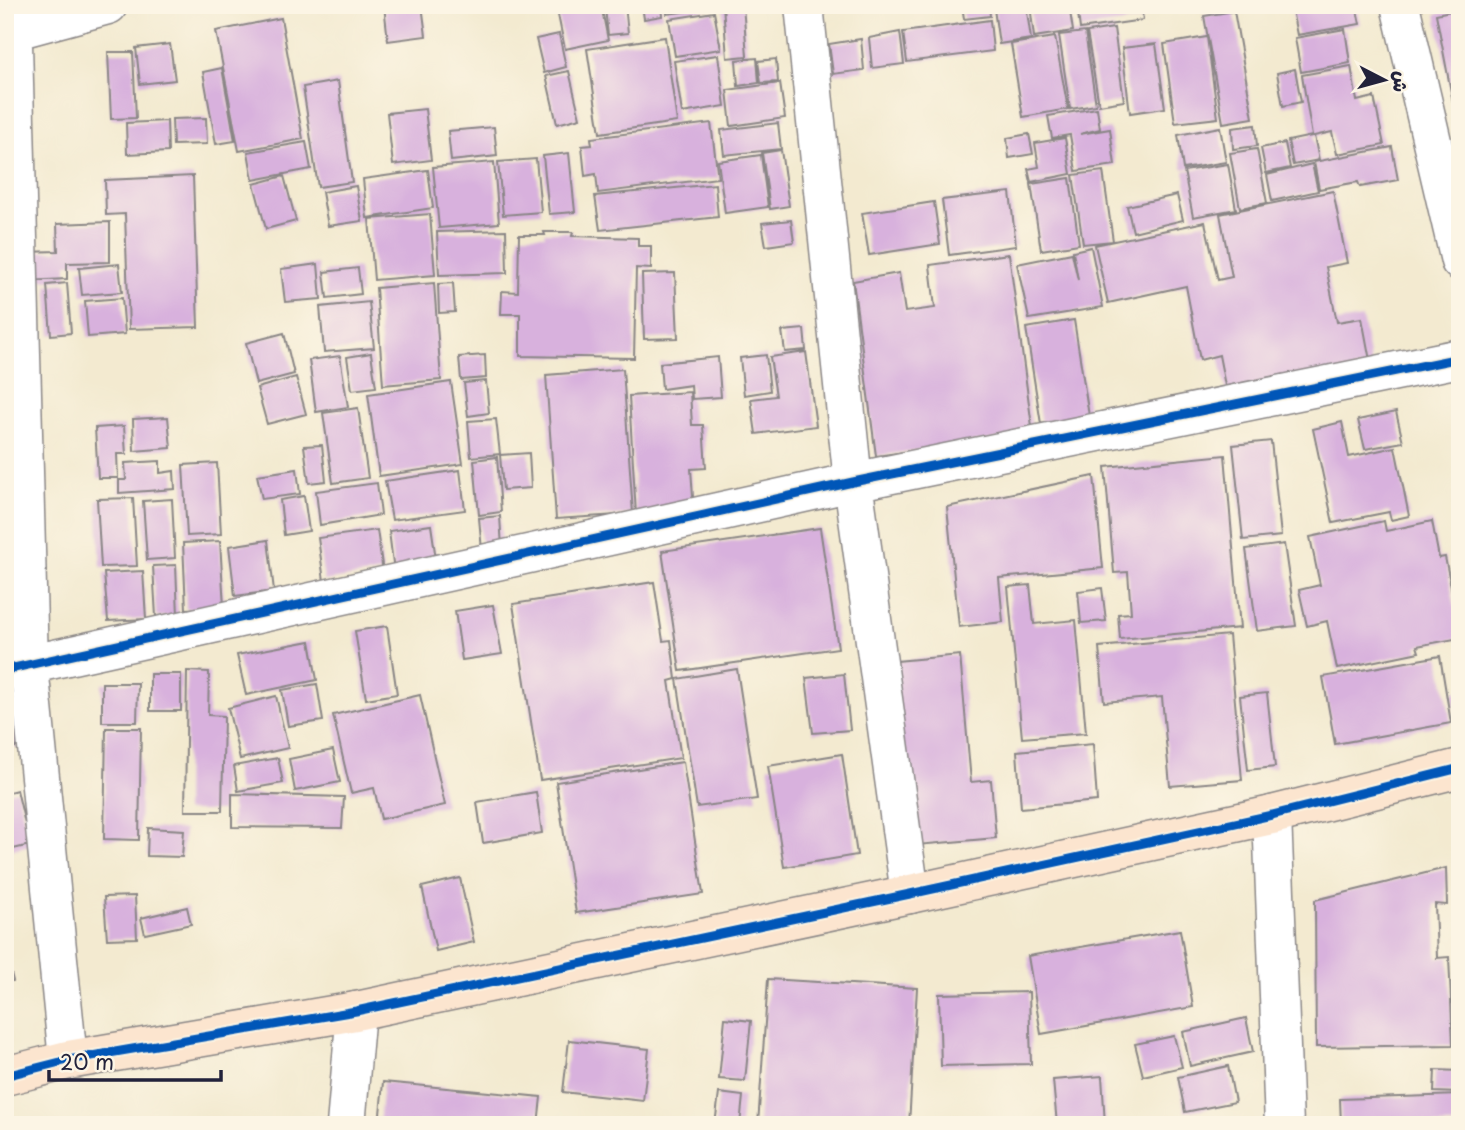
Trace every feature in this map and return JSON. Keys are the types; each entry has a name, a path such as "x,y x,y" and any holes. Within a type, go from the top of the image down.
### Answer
{"street":[{"path":"68,1060 17,668 10,23 108,5"},
{"path":"804,5 853,482 910,894"},
{"path":"1400,5 1460,261"},
{"path":"17,668 853,482 1460,358"},
{"path":"5,1076 68,1060 356,1011 910,894 1272,815 1460,768"},
{"path":"1272,815 1284,1125"},
{"path":"346,1125 356,1011"}],"building":[{"path":"384,5 422,5 426,36 388,41"},
{"path":"556,5 601,5 608,40 565,49"},
{"path":"625,5 628,33 608,35 605,8"},
{"path":"642,5 661,5 662,16 644,19"},
{"path":"666,5 714,5 714,8 667,14"},
{"path":"723,5 743,5 747,56 727,58"},
{"path":"962,5 989,5 990,16 964,19"},
{"path":"1026,5 1031,39 999,44 994,9"},
{"path":"1030,5 1069,5 1073,31 1034,37"},
{"path":"1077,5 1141,5 1143,20 1080,29"},
{"path":"1291,5 1356,5 1360,24 1297,35"},
{"path":"1460,9 1460,128 1458,128 1436,14"},
{"path":"1234,11 1253,118 1223,123 1204,16"},
{"path":"714,12 721,49 675,56 669,19"},
{"path":"281,18 303,139 239,151 216,31"},
{"path":"990,20 993,51 907,62 903,32"},
{"path":"1114,28 1124,101 1099,105 1087,32"},
{"path":"1345,29 1350,63 1301,72 1295,38"},
{"path":"900,32 904,64 872,68 869,38"},
{"path":"1085,32 1096,105 1070,109 1059,35"},
{"path":"559,34 566,67 544,73 536,39"},
{"path":"665,37 677,122 600,133 587,49"},
{"path":"1055,37 1068,109 1023,117 1011,44"},
{"path":"1207,37 1218,118 1175,123 1164,44"},
{"path":"861,39 864,70 833,74 829,44"},
{"path":"170,44 175,80 140,84 136,48"},
{"path":"1156,44 1165,108 1130,113 1122,48"},
{"path":"108,52 133,52 136,118 111,119"},
{"path":"718,55 725,106 682,113 674,61"},
{"path":"757,58 759,83 738,86 736,60"},
{"path":"776,59 778,82 761,83 758,61"},
{"path":"1351,66 1357,101 1374,97 1384,145 1337,154 1332,132 1314,136 1319,160 1293,165 1288,141 1312,136 1302,75"},
{"path":"222,68 235,141 216,144 203,72"},
{"path":"1295,69 1301,102 1283,106 1277,73"},
{"path":"569,71 580,118 557,124 546,76"},
{"path":"338,81 352,182 318,187 303,87"},
{"path":"780,83 785,118 731,126 727,90"},
{"path":"1097,108 1100,129 1080,134 1110,129 1115,165 1076,171 1070,135 1052,138 1048,116"},
{"path":"425,109 431,160 393,165 387,113"},
{"path":"206,118 207,144 173,145 172,119"},
{"path":"167,121 168,152 127,154 126,123"},
{"path":"711,123 718,178 598,193 596,174 585,176 582,146 592,145 591,138"},
{"path":"778,123 781,149 724,155 721,130"},
{"path":"1255,125 1257,146 1233,149 1232,128"},
{"path":"494,127 497,156 451,161 448,131"},
{"path":"1220,127 1226,162 1183,169 1178,135"},
{"path":"1029,134 1033,154 1009,158 1007,138"},
{"path":"1065,138 1071,174 1031,182 1028,169 1039,167 1035,143"},
{"path":"306,142 311,169 253,180 248,152"},
{"path":"1285,143 1290,168 1266,173 1261,148"},
{"path":"1392,147 1398,180 1360,187 1358,182 1319,189 1314,162"},
{"path":"1257,149 1267,203 1240,208 1230,153"},
{"path":"781,150 789,206 770,209 762,153"},
{"path":"569,153 575,212 549,214 543,156"},
{"path":"761,155 768,207 725,213 718,161"},
{"path":"536,159 541,212 503,215 498,162"},
{"path":"494,162 499,223 439,228 433,167"},
{"path":"1228,164 1236,209 1193,217 1184,171"},
{"path":"1312,164 1318,191 1272,201 1267,175"},
{"path":"428,170 433,208 367,218 363,179"},
{"path":"1103,171 1113,241 1083,244 1073,175"},
{"path":"193,176 198,327 129,329 125,214 106,215 105,180"},
{"path":"284,176 296,221 266,229 254,184"},
{"path":"1070,178 1079,244 1041,250 1031,184"},
{"path":"715,184 718,217 600,230 595,196"},
{"path":"356,186 362,221 328,226 322,192"},
{"path":"1333,191 1347,263 1326,267 1337,322 1362,318 1371,366 1227,396 1219,355 1200,360 1186,286 1108,303 1095,245 1205,222 1218,280 1232,277 1220,214"},
{"path":"1010,192 1016,246 949,255 942,200"},
{"path":"1177,195 1183,220 1133,232 1127,206"},
{"path":"934,202 940,244 869,255 862,213"},
{"path":"430,214 435,275 374,280 369,219"},
{"path":"791,220 794,242 766,246 762,223"},
{"path":"110,222 110,262 67,263 67,279 26,281 25,252 58,251 57,224"},
{"path":"506,230 507,273 439,275 437,232"},
{"path":"544,232 573,232 572,236 638,238 638,246 651,246 651,269 636,268 634,358 520,356 520,314 501,314 502,291 518,292 519,235 545,235"},
{"path":"1091,247 1103,307 1029,319 1017,264 1072,253 1078,280 1073,251"},
{"path":"1009,254 1033,434 876,456 853,281 899,273 905,312 935,308 930,265"},
{"path":"119,264 122,292 82,295 79,268"},
{"path":"318,264 321,299 285,302 281,269"},
{"path":"358,268 361,294 327,298 324,272"},
{"path":"675,273 678,338 644,339 642,274"},
{"path":"67,283 71,333 51,335 47,285"},
{"path":"434,283 441,380 383,385 376,288"},
{"path":"453,283 455,312 439,313 438,284"},
{"path":"122,298 125,334 88,337 85,301"},
{"path":"369,302 374,348 324,352 320,307"},
{"path":"1074,320 1089,416 1041,424 1026,328"},
{"path":"804,329 806,350 785,352 782,331"},
{"path":"284,333 294,374 256,384 246,343"},
{"path":"806,352 816,426 756,434 751,399 776,396 770,357"},
{"path":"371,353 376,387 352,390 347,357"},
{"path":"485,355 486,378 461,380 459,357"},
{"path":"766,355 770,391 744,395 740,358"},
{"path":"340,356 348,407 316,412 309,360"},
{"path":"718,357 721,397 692,399 691,385 662,389 660,363"},
{"path":"623,369 633,514 556,519 546,375"},
{"path":"296,377 306,414 267,424 257,388"},
{"path":"486,381 489,413 468,416 464,383"},
{"path":"451,382 463,464 379,476 368,394"},
{"path":"690,392 692,425 703,425 706,468 691,469 694,511 636,515 629,396"},
{"path":"358,408 368,478 333,483 323,413"},
{"path":"1396,412 1403,442 1365,449 1358,420"},
{"path":"168,417 171,448 134,451 133,419"},
{"path":"496,419 500,454 471,457 468,421"},
{"path":"1342,422 1349,457 1395,447 1409,516 1391,520 1389,512 1333,523 1313,429"},
{"path":"124,426 126,454 117,454 118,478 98,478 95,428"},
{"path":"1271,441 1281,536 1243,540 1233,445"},
{"path":"322,445 326,481 309,483 304,446"},
{"path":"529,453 531,488 503,490 500,455"},
{"path":"1225,455 1240,628 1120,639 1118,614 1131,613 1128,572 1114,573 1105,467"},
{"path":"497,457 501,512 479,515 474,460"},
{"path":"160,461 160,473 174,471 175,489 119,493 119,480 126,480 125,463"},
{"path":"217,463 221,534 187,536 183,465"},
{"path":"297,469 300,494 262,499 257,475"},
{"path":"460,470 465,510 392,520 385,481"},
{"path":"1094,476 1103,568 999,578 1003,622 959,627 947,507"},
{"path":"377,483 381,515 320,525 316,491"},
{"path":"304,496 309,531 284,535 280,500"},
{"path":"133,498 137,566 101,567 97,499"},
{"path":"172,499 175,558 147,560 143,501"},
{"path":"500,516 502,548 482,550 479,518"},
{"path":"1384,521 1386,531 1432,521 1439,558 1445,557 1455,607 1460,606 1460,638 1417,646 1419,652 1337,669 1327,621 1307,626 1299,590 1320,585 1310,537"},
{"path":"431,525 437,566 394,571 389,531"},
{"path":"820,528 838,648 680,671 662,551"},
{"path":"377,530 383,572 324,581 318,538"},
{"path":"268,540 274,591 235,596 229,546"},
{"path":"220,541 224,607 186,609 183,543"},
{"path":"1284,544 1296,626 1257,631 1246,549"},
{"path":"176,565 178,616 156,617 153,566"},
{"path":"143,571 146,619 108,621 104,573"},
{"path":"654,582 663,641 671,640 676,679 669,681 681,758 540,780 513,604"},
{"path":"1030,585 1034,624 1076,620 1086,733 1022,738 1008,587"},
{"path":"1102,588 1106,621 1081,623 1078,591"},
{"path":"14,602 15,651 5,651 5,603"},
{"path":"493,605 502,654 462,660 455,611"},
{"path":"387,626 397,694 366,699 355,631"},
{"path":"1229,635 1242,780 1170,786 1162,697 1104,702 1099,647"},
{"path":"310,641 317,680 246,695 237,655"},
{"path":"960,655 971,782 991,780 996,838 917,845 886,662"},
{"path":"1440,656 1451,723 1335,744 1323,677"},
{"path":"737,669 757,799 697,807 677,679"},
{"path":"187,671 209,672 208,715 224,716 222,811 185,811"},
{"path":"150,674 181,674 181,711 150,711"},
{"path":"844,674 850,730 813,733 806,678"},
{"path":"102,683 138,683 137,722 102,722"},
{"path":"317,684 323,721 288,726 282,690"},
{"path":"1460,691 1460,716 1457,717 1452,693"},
{"path":"1267,693 1275,767 1248,770 1240,696"},
{"path":"420,695 445,805 381,819 374,788 351,793 333,715"},
{"path":"276,696 288,748 240,759 228,708"},
{"path":"9,704 19,746 5,750 5,705"},
{"path":"106,728 141,728 139,840 104,839"},
{"path":"1093,744 1097,801 1021,808 1017,751"},
{"path":"333,750 340,782 295,791 289,759"},
{"path":"842,754 857,855 784,867 768,766"},
{"path":"278,758 283,783 238,791 234,766"},
{"path":"683,762 703,894 576,913 556,782"},
{"path":"17,790 30,845 5,851 5,793"},
{"path":"536,792 542,833 483,843 477,802"},
{"path":"232,794 344,797 342,828 232,827"},
{"path":"148,828 184,830 182,857 147,856"},
{"path":"1446,868 1447,905 1435,904 1437,958 1449,957 1453,1045 1316,1047 1315,900"},
{"path":"460,878 474,942 436,951 422,887"},
{"path":"135,896 137,938 107,939 104,897"},
{"path":"187,907 191,924 145,934 141,918"},
{"path":"1180,930 1193,1007 1041,1034 1028,956"},
{"path":"5,950 13,981 5,982"},
{"path":"768,979 917,988 909,1125 758,1125"},
{"path":"1029,992 1031,1064 941,1066 939,994"},
{"path":"725,1018 751,1021 745,1081 719,1079"},
{"path":"1246,1018 1253,1052 1190,1066 1183,1032"},
{"path":"1174,1036 1182,1067 1143,1076 1135,1044"},
{"path":"569,1040 649,1049 643,1101 563,1092"},
{"path":"1228,1066 1235,1102 1185,1112 1178,1077"},
{"path":"1435,1070 1459,1071 1459,1093 1434,1092"},
{"path":"1102,1076 1105,1125 1057,1125 1053,1080"},
{"path":"383,1082 541,1097 538,1125 379,1125"},
{"path":"719,1093 743,1096 740,1125 715,1125"},
{"path":"1460,1095 1460,1125 1341,1125 1340,1099"}],"cycle path":[{"path":"5,670 853,482 1460,358"},
{"path":"5,1076 68,1060 356,1011 910,894 1272,815 1460,768"}]}
